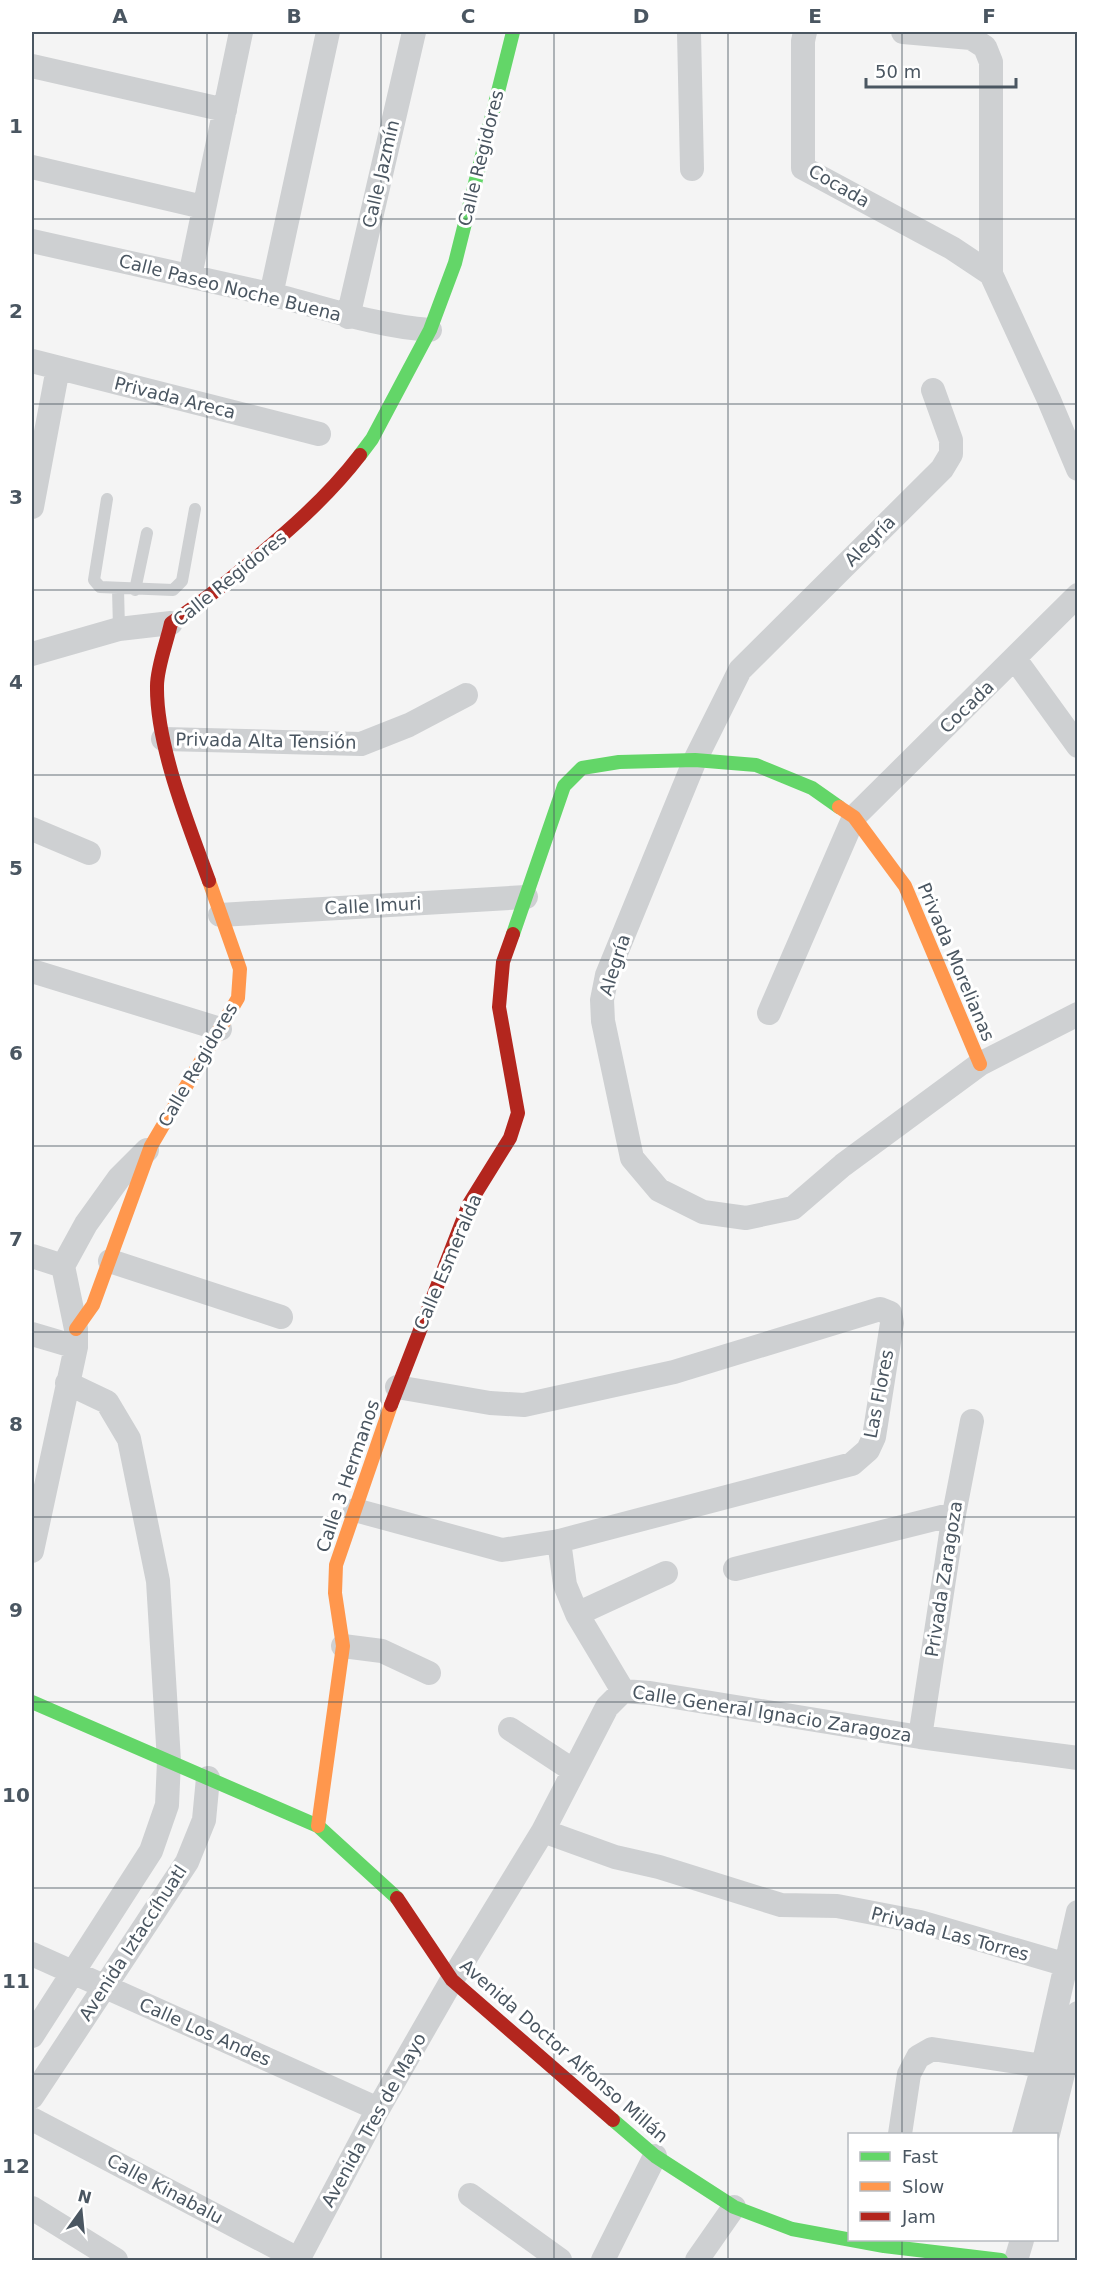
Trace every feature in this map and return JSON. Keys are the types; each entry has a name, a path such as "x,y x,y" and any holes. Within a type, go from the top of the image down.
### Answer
{"street":[{"path":"190,276 225,110 236,32"},
{"path":"272,295 328,32"},
{"name":"Calle Jazmín","path":"348,317 414,32"},
{"name":"Calle Regidores","path":"32,1551 76,1338 93,1305 151,1146 238,998 240,969 188,822 163,739 157,685 171,623 196,607 288,532 340,481 372,439 430,330 455,263 513,32"},
{"path":"689,32 692,169"},
{"name":"Cocada","path":"805,32 803,41 803,168 952,248 991,274"},
{"path":"903,32 971,38 985,47 991,62 991,274 1049,400 1077,469"},
{"path":"32,66 225,110"},
{"path":"32,167 203,207"},
{"name":"Calle Paseo Noche Buena","path":"32,241 272,295 348,317 408,329 430,330"},
{"name":"Privada Areca","path":"32,361 319,434"},
{"path":"32,507 36,456 58,368"},
{"name":"Alegría","path":"933,390 951,440 951,454 942,469 740,670 695,760 608,975 602,1000 603,1021 632,1158 659,1191 703,1212 746,1218 793,1208 843,1165 980,1064 1077,1014"},
{"name":"Cocada","path":"854,817 1077,595"},
{"path":"32,654 119,629 171,623"},
{"path":"1015,659 1077,746"},
{"name":"Privada Alta Tensión","path":"163,739 361,744 409,725 466,695"},
{"name":"Privada Morelianas","path":"695,760 756,765 812,788 854,817 905,886 980,1064"},
{"name":"Calle Esmeralda","path":"397,1387 469,1204 510,1138 518,1113 499,1007 503,962 564,786 582,768 619,762 695,760"},
{"path":"770,1012 854,817"},
{"path":"32,829 89,853"},
{"name":"Calle Imuri","path":"220,915 526,897"},
{"path":"32,971 220,1029"},
{"name":"Calle Regidores","path":"76,1338 63,1266 86,1224 119,1178 151,1146"},
{"path":"32,1256 63,1266"},
{"path":"110,1261 281,1317"},
{"name":"Las Flores","path":"355,1510 502,1550 559,1541 852,1464 868,1450 874,1437 892,1323 890,1314 880,1309 675,1372 524,1405 490,1403 397,1387"},
{"path":"32,1334 76,1338"},
{"name":"Avenida Iztaccíhuatl","path":"32,2036 152,1851 167,1805 170,1761 158,1581 129,1439 107,1402 68,1383"},
{"name":"Calle 3 Hermanos","path":"318,1826 343,1646 335,1593 336,1565 397,1387"},
{"name":"Privada Zaragoza","path":"920,1737 954,1514 972,1420"},
{"path":"735,1569 954,1514"},
{"path":"559,1541 565,1585 577,1614 623,1691"},
{"path":"577,1614 666,1573"},
{"path":"343,1646 382,1651 429,1673"},
{"name":"Calle General Ignacio Zaragoza","path":"452,1980 543,1831 607,1707 623,1691 650,1693 920,1737 1077,1758"},
{"name":"Avenida Doctor Alfonso Millán","path":"32,1701 318,1826 396,1897 452,1980 655,2156 734,2207 792,2229 848,2238"},
{"path":"510,1729 574,1771"},
{"name":"Avenida Iztaccíhuatl","path":"32,2097 187,1862 204,1820 208,1778"},
{"name":"Privada Las Torres","path":"543,1831 615,1857 659,1867 781,1905 837,1906 920,1922 1072,1966"},
{"path":"1024,2133 1072,1966 1077,1912"},
{"name":"Calle Los Andes","path":"32,1954 378,2109"},
{"name":"Avenida Tres de Mayo","path":"299,2260 378,2109 452,1980"},
{"path":"1048,2133 1077,2013"},
{"path":"900,2133 909,2074 918,2057 932,2049 1043,2066"},
{"name":"Calle Kinabalu","path":"32,2119 299,2260"},
{"path":"603,2260 655,2156"},
{"path":"470,2195 560,2260"},
{"path":"697,2260 734,2207"},
{"path":"32,2208 116,2260"},
{"path":"1016,2260 1022,2241"},
{"name":"Avenida Doctor Alfonso Millán","path":"884,2243 995,2255"}],"lane":[{"path":"107,499 94,580 100,587 172,590 182,581 195,509"},
{"path":"135,590 147,533"},
{"path":"118,589 119,629"}],"traffic: fast":[{"path":"360,455 372,439 430,330 455,263 513,32"},
{"path":"513,934 564,786 582,768 619,762 695,760 756,765 812,788 839,807"},
{"path":"32,1702 318,1826 397,1898"},
{"path":"613,2120 655,2156 734,2207 792,2229 848,2239"},
{"path":"857,2241 1001,2260"}],"traffic: slow":[{"path":"839,807 854,817 905,886 980,1064"},
{"path":"76,1329 93,1305 151,1146 238,998 240,969 209,881"},
{"path":"318,1826 343,1646 335,1593 336,1565 391,1405"}],"traffic: jam":[{"path":"209,881 175,785 158,709 157,679 171,623 218,589 291,528 334,486 360,455"},
{"path":"391,1405 469,1204 510,1138 518,1113 499,1007 503,962 513,934"},
{"path":"397,1898 452,1980 613,2120"}]}
